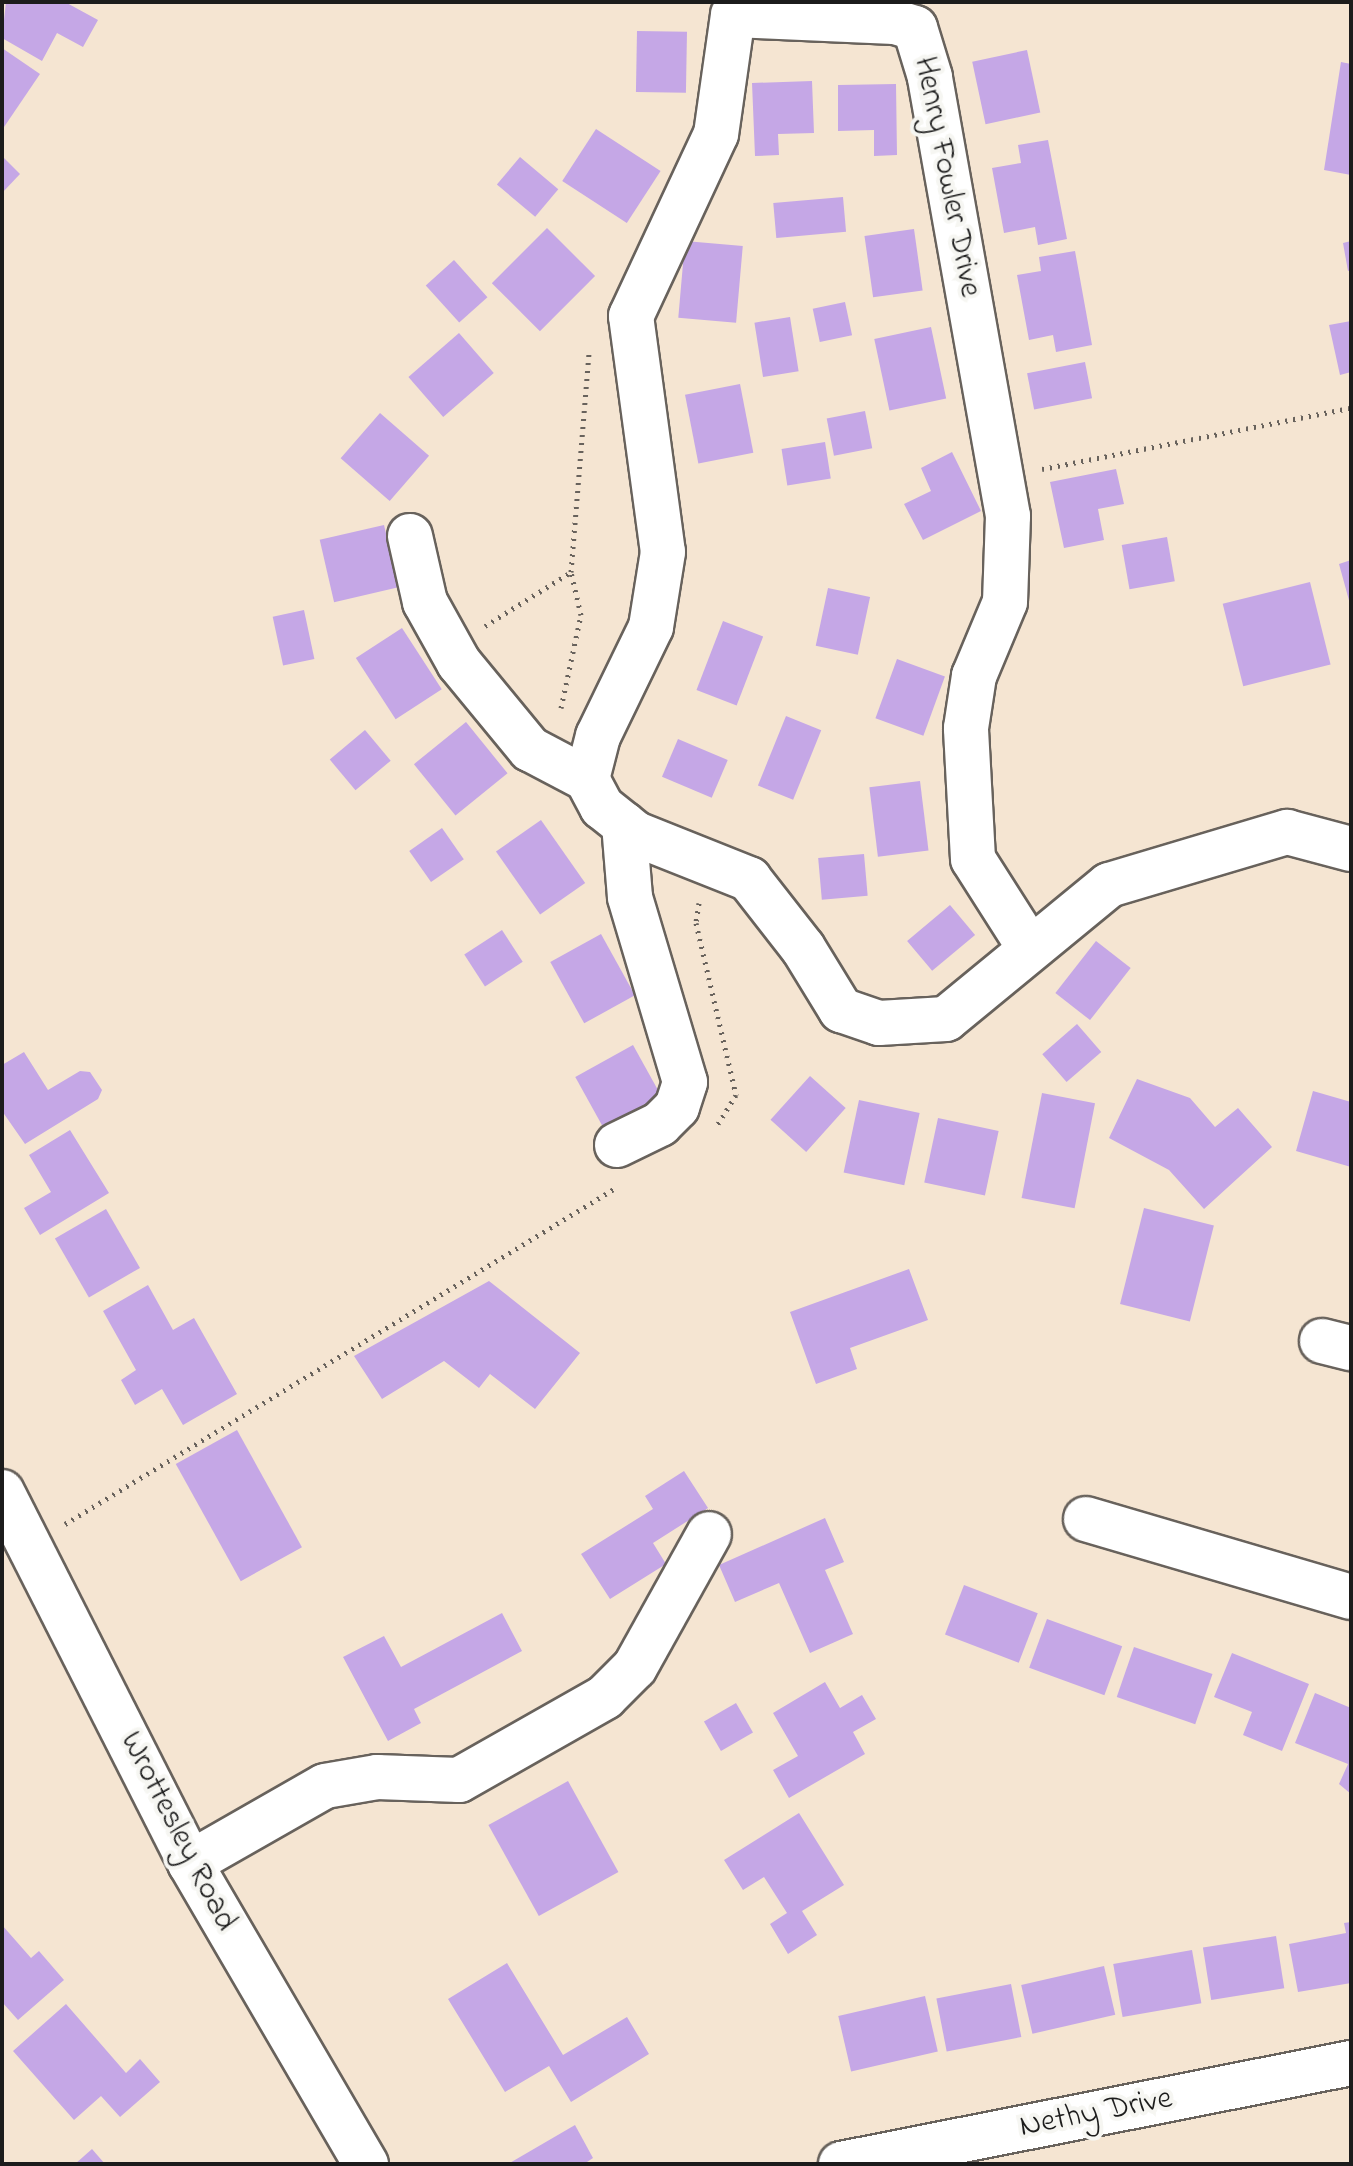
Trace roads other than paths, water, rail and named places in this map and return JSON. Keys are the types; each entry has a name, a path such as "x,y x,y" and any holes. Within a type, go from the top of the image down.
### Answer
{"street":[{"name":"Henry Fowler Drive","path":"569,769 598,736 651,627 663,552 631,316 716,134 733,15 863,11 915,28 930,77 1002,477 1009,576 1005,602 974,676 966,728 973,859 1029,947"},
{"path":"410,536 425,602 451,649 530,749 569,769 602,807 624,824 749,879 841,1010 879,1023 946,1019 1029,947 1109,885 1287,832 1351,849"},
{"path":"623,1162 677,1107 685,1082 630,897 624,824"},
{"name":"Wrottesley Road","path":"2,1492 190,1863 366,2164"},
{"path":"1086,1519 1351,1597"},
{"path":"190,1863 325,1786 377,1777 459,1780 605,1697 635,1667 709,1534"},
{"name":"Nethy Drive","path":"841,2164 1351,2063"}]}
